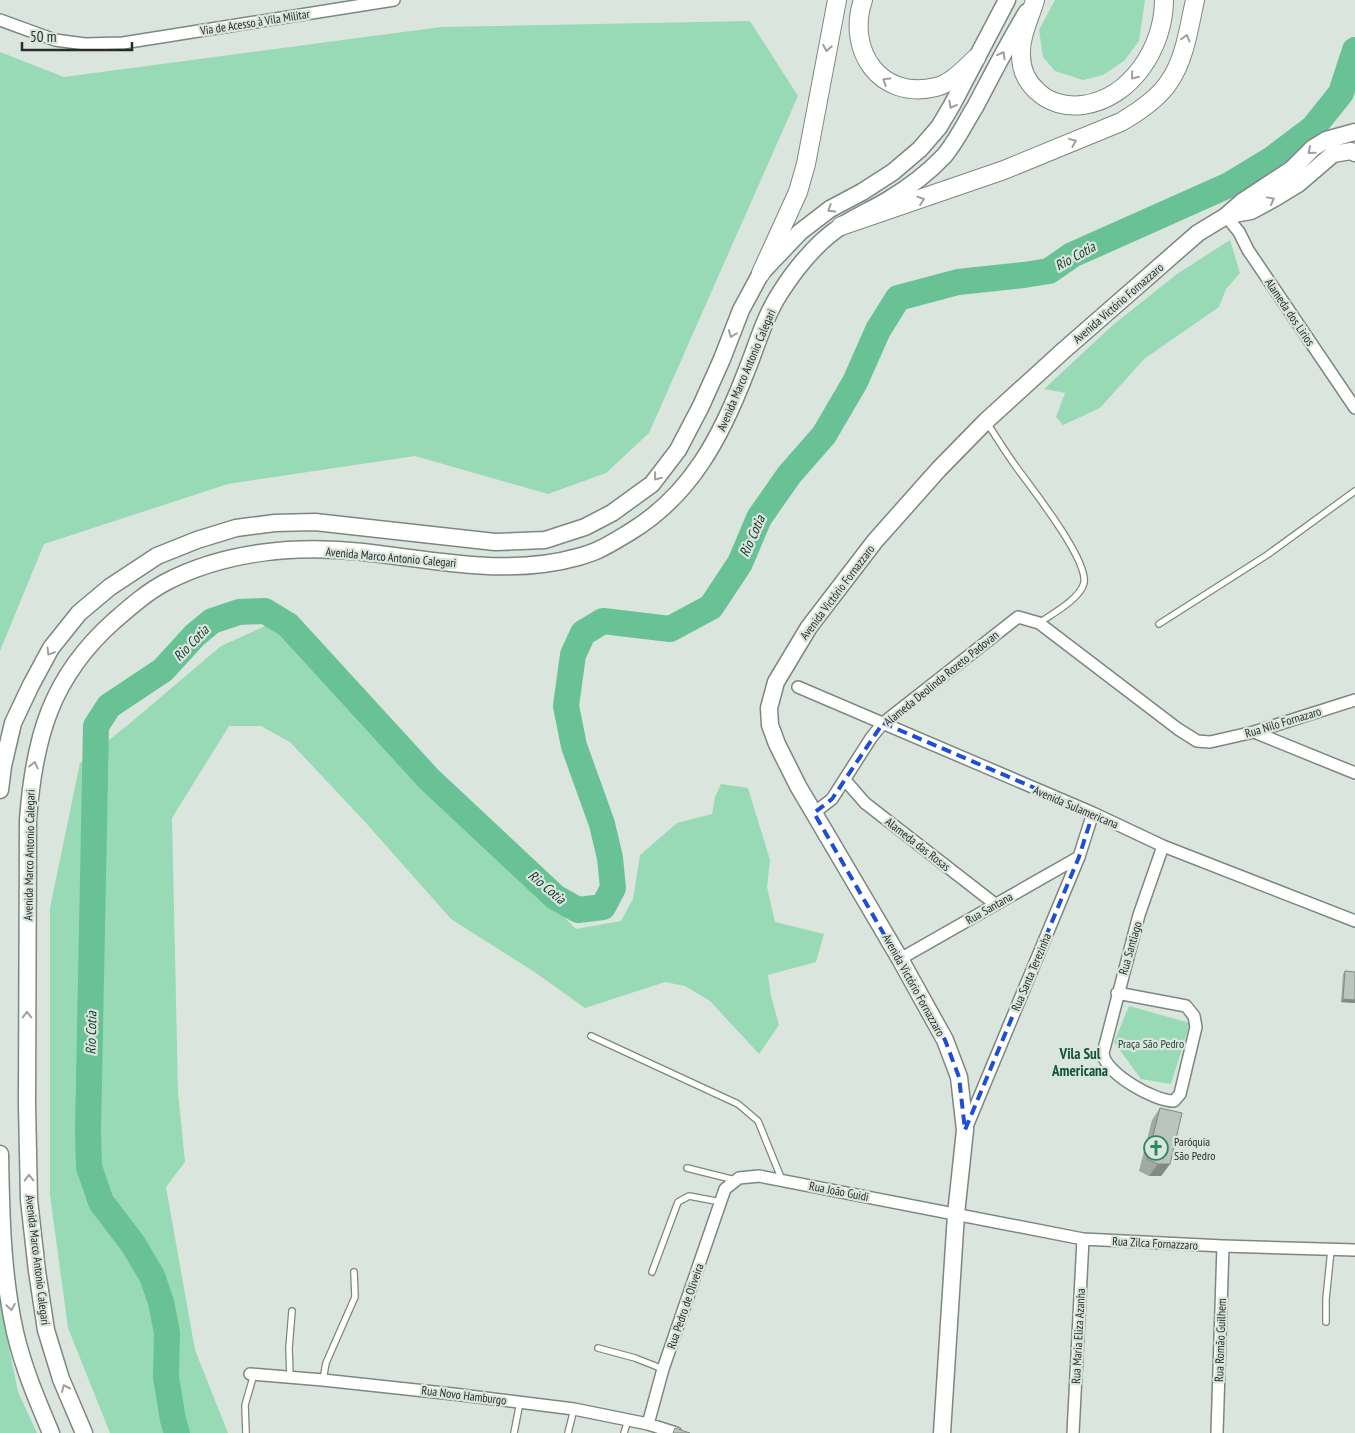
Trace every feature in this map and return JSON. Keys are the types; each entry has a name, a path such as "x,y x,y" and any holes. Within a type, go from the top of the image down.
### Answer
{"main road":[{"path":"761,273 798,192 806,164 837,0"},
{"path":"863,0 858,22 860,38 868,62 877,75 894,86 916,89 937,87 955,78 976,58"},
{"name":"Avenida Marco Antonio Calegari","path":"0,790 3,766 14,723 31,685 51,648 79,613 110,587 157,556 197,540 236,528 275,523 315,522 495,542 545,540 585,527 612,514 652,484 678,450 701,406 741,310 761,273 800,232 830,209 894,172 920,150 939,127 952,105 1007,0"},
{"path":"1034,0 1023,37 1021,55 1023,71 1028,82 1040,94 1056,103 1073,106 1094,104 1128,83 1143,65 1158,39 1164,12 1164,0"},
{"name":"Avenida Marco Antonio Calegari","path":"84,1433 61,1379 46,1330 29,1200 27,1104 28,820 31,780 41,732 53,702 70,670 100,633 130,607 165,582 207,565 249,554 301,550 359,552 441,563 505,567 552,564 596,551 634,530 674,500 712,447 734,403 764,323 777,297 793,273 813,251 841,226 889,200 917,181 945,154 965,124 1034,0"},
{"path":"841,226 1004,170 1121,122 1138,112 1158,95 1169,82 1180,61 1195,0"},
{"name":"Avenida Victório Fornazzaro","path":"942,1433 956,1214 966,1130 959,1077 945,1040 900,959 814,813 770,726 769,708 776,682 808,627 875,541 939,469 986,421 1198,233 1226,216 1242,202 1292,169 1313,148 1326,140 1355,132"},
{"path":"1226,216 1251,211 1275,198 1298,184 1333,154 1351,151 1355,153"},
{"path":"0,1154 0,1206 5,1271 15,1333 33,1390 51,1433"}],"street":[{"name":"Via de Acesso à Vila Militar","path":"0,20 55,40 85,44 123,42 394,0"},
{"name":"Alameda dos Lirios","path":"1226,216 1239,232 1248,250 1355,408"},
{"name":"Alameda Deolinda Rozeto Padovan","path":"814,813 832,799 871,738 883,723 1018,617 1039,623"},
{"name":"Rua Nilo Fornazaro","path":"1039,623 1178,729 1197,741 1210,742 1254,732 1355,700"},
{"name":"Avenida Sulamericana","path":"798,687 1093,813 1163,846 1355,922"},
{"path":"1254,732 1355,773"},
{"name":"Alameda das Rosas","path":"845,780 866,803 995,904"},
{"name":"Rua Santa Terezinha","path":"966,1130 1079,857 1093,813"},
{"name":"Rua Santiago","path":"1118,993 1186,1006 1194,1016 1196,1027 1180,1094 1174,1101 1168,1101 1135,1087 1104,1060 1103,1053 1118,993 1139,915 1163,846"},
{"name":"Rua Santana","path":"900,959 1079,857"},
{"name":"Rua João Guidi","path":"735,1180 759,1176 956,1214"},
{"name":"Rua Pedro de Oliveira","path":"648,1424 663,1369 725,1189 735,1180"},
{"name":"Rua Zilca Fornazzaro","path":"956,1214 1083,1239 1355,1250"},
{"name":"Rua Maria Eliza Azanha","path":"1073,1433 1083,1239"},
{"name":"Rua Romão Guilhem","path":"1217,1433 1223,1246"},
{"name":"Rua Novo Hamburgo","path":"252,1374 323,1380 574,1409 648,1424 676,1433"}],"lane":[{"path":"986,421 1016,467 1058,524 1082,568 1084,581 1080,593 1039,623"},
{"path":"1159,624 1267,555 1355,490"},
{"path":"591,1036 738,1104 758,1121 782,1180"},
{"path":"687,1168 735,1180"},
{"path":"652,1272 678,1202 689,1196 721,1202"},
{"path":"1326,1322 1326,1299 1331,1250"},
{"path":"323,1380 326,1363 355,1297 354,1272"},
{"path":"290,1377 292,1311"},
{"path":"598,1348 635,1358 663,1369"},
{"path":"246,1433 245,1405 252,1374"},
{"path":"514,1433 520,1402"},
{"path":"570,1432 574,1409"},
{"path":"624,1433 628,1420"}],"highlighted area":[{"path":"883,723 1093,813 1079,857 965,1130 959,1077 945,1040 814,813 832,799"}],"green space":[{"path":"1055,0 1145,0 1139,41 1124,61 1103,75 1083,80 1055,71 1043,57 1039,30"},
{"path":"750,21 798,96 649,433 606,473 548,494 415,456 228,484 44,544 0,651 0,52 64,77 441,27"},
{"path":"1230,240 1240,273 1226,289 1219,307 1144,359 1100,408 1063,425 1056,417 1065,393 1044,389 1113,325 1177,274"},
{"path":"272,623 576,929 621,921 633,899 640,855 677,823 712,814 715,797 721,784 748,788 770,860 767,887 775,922 824,934 816,962 768,975 771,996 779,1025 759,1054 710,1001 685,986 665,982 585,1008 533,971 451,919 366,823 290,742 261,726 229,726 172,818 178,1092 185,1162 166,1187 195,1350 228,1433 110,1433 68,1328 50,1195 50,908 80,763 221,646"},
{"name":"Praça São Pedro","path":"1129,1006 1190,1023 1171,1084 1141,1079 1114,1042"},
{"path":"0,1303 18,1392 37,1433 0,1433"}],"building":[{"path":"1345,971 1355,972 1355,1000 1343,999"},
{"path":"1160,1108 1182,1113 1170,1164 1158,1164 1147,1159"},
{"path":"675,1428 690,1433 673,1433"}],"waterway":[{"name":"Rio Cotia","path":"177,1433 166,1377 167,1333 161,1302 152,1276 133,1244 101,1202 89,1167 88,1131 96,726 109,706 163,670 195,635 212,621 239,612 265,611 288,625 429,779 555,897 578,910 603,907 613,888 610,858 602,824 574,746 566,706 573,655 583,633 603,621 670,629 711,607 740,563 759,518 789,475 824,435 855,382 878,330 898,298 958,282 1049,271 1072,255 1229,185 1272,159 1313,128 1341,93 1355,50"}],"place":[{"name":"Paróquia São Pedro","path":"1156,1148"}],"district":[{"name":"Vila Sul Americana","path":"1080,1062"}]}
